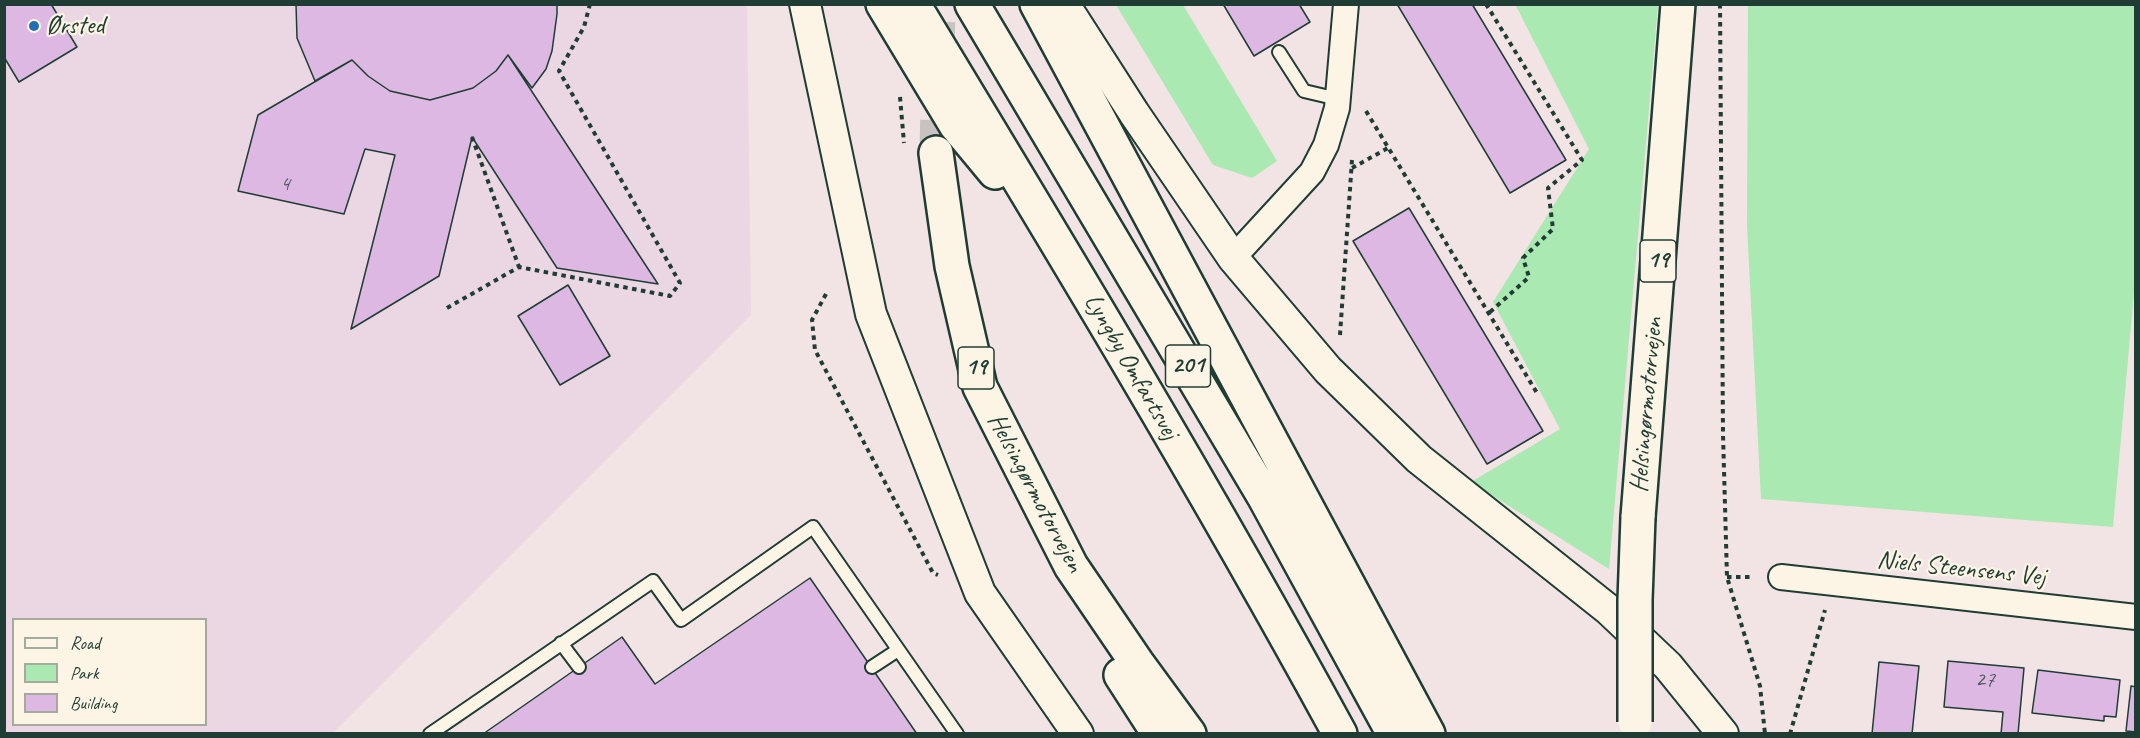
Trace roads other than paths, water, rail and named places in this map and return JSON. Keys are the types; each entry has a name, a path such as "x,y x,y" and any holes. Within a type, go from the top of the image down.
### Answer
{"highway":[{"path":"883,4 956,124 1076,273"},
{"name":"Lyngby Omfartsvej","path":"913,4 1076,273 1234,544 1340,734"},
{"name":"Lyngby Omfartsvej","path":"972,4 1264,495 1394,734"},
{"path":"1037,4 1428,734"},
{"name":"Helsingørmotorvejen","path":"1636,728 1635,600 1638,517 1678,4"},
{"name":"Helsingørmotorvejen","path":"936,153 952,266 981,387 1071,566 1189,734"},
{"path":"1071,566 1089,627 1159,734"}],"street":[{"path":"805,4 871,314 980,593 1078,734"},
{"path":"1064,4 1134,113 1233,258 1328,370 1419,459 1609,610 1668,666 1723,734"},
{"path":"1233,258 1312,172 1326,145 1337,108 1346,4"},
{"name":"Niels Steensens Vej","path":"1781,578 2136,617"}],"lane":[{"path":"1279,52 1304,91 1338,99"},
{"path":"430,734 653,581 681,620 813,527 957,734"},
{"path":"561,643 579,667"},
{"path":"872,667 898,650"}],"tunnel":[{"path":"936,153 939,4"}],"place":[{"name":"Ørsted","path":"34,26"}]}
